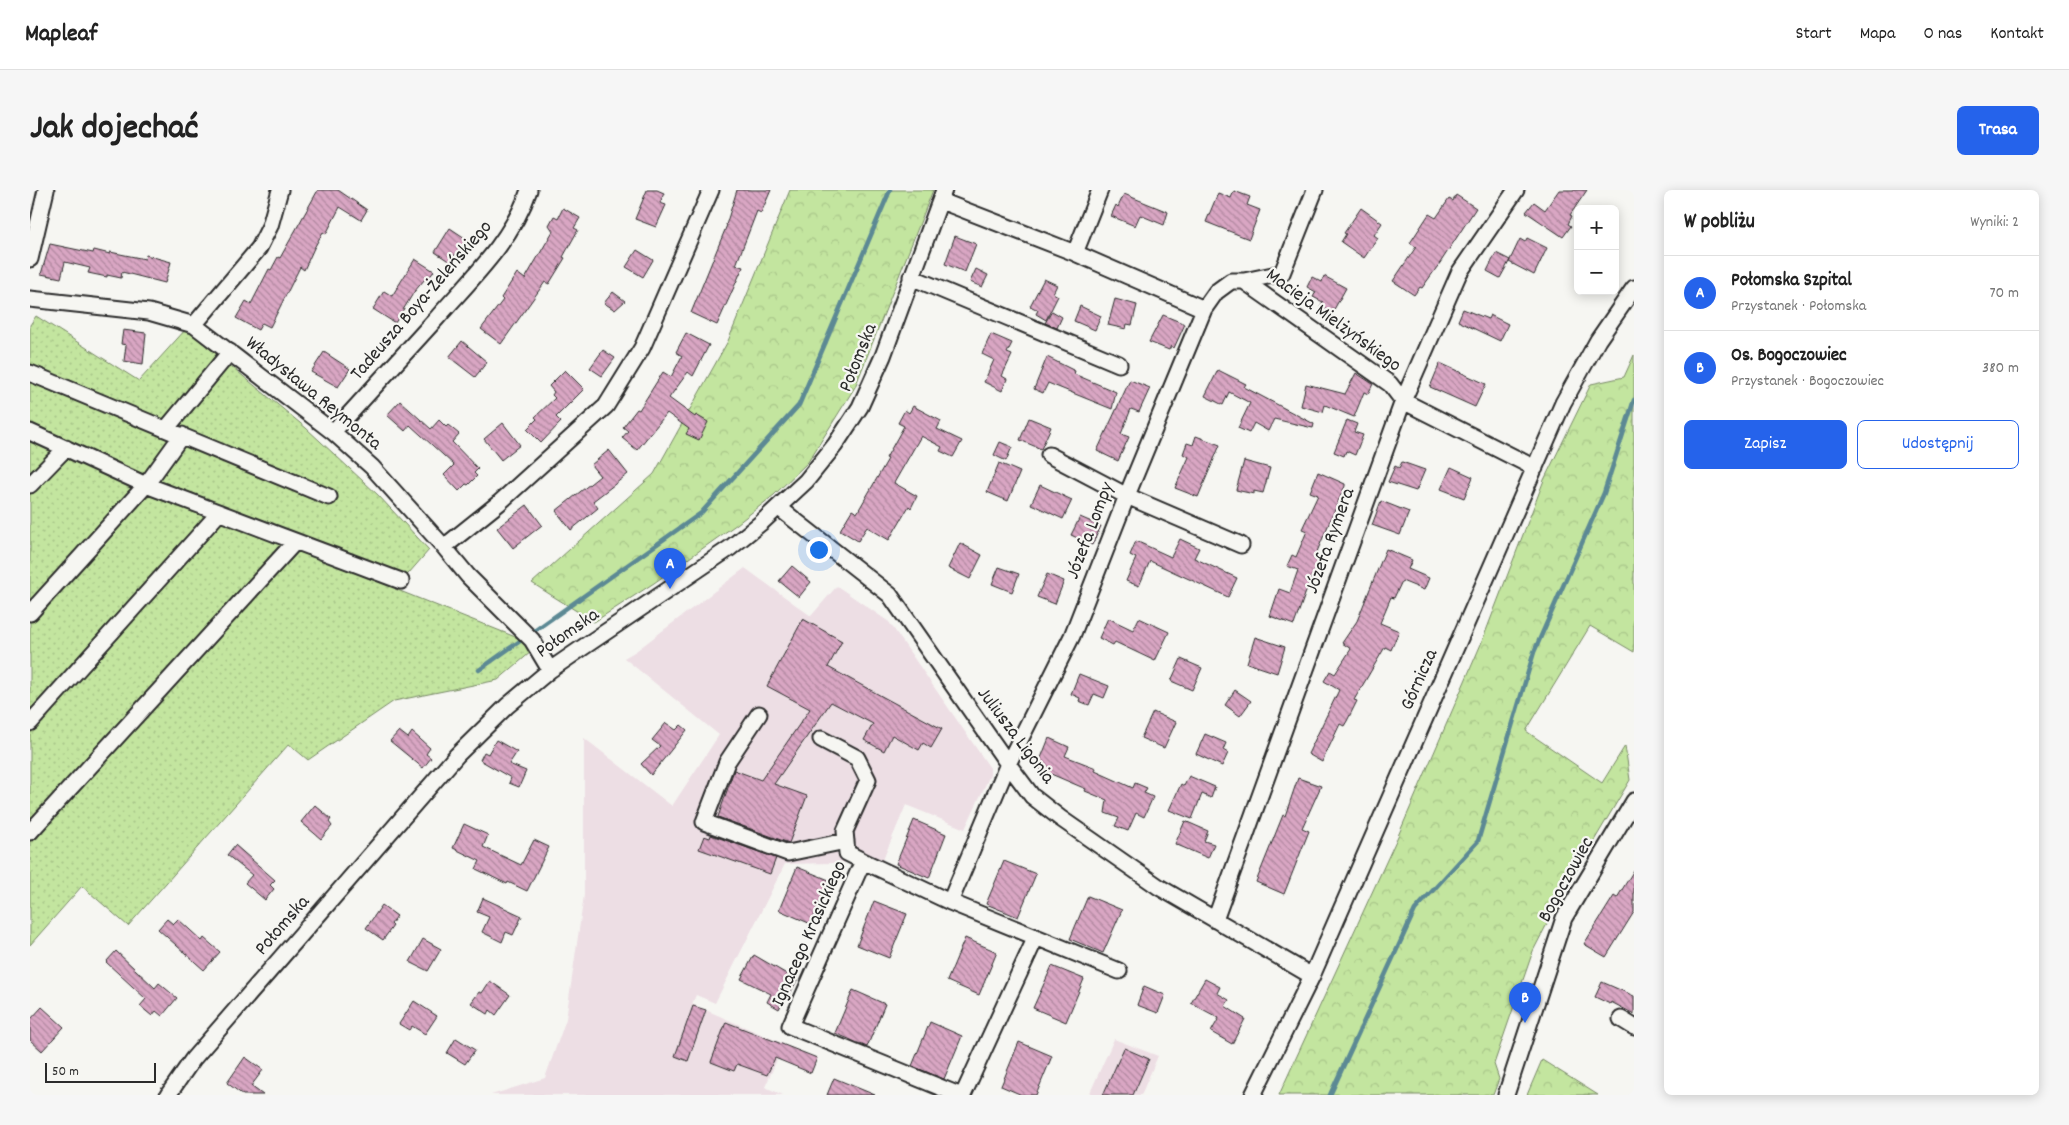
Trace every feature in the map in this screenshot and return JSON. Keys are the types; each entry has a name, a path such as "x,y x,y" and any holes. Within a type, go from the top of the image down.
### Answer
{"street":[{"path":"30,259 46,190"},
{"path":"194,325 259,248 270,226 280,190"},
{"name":"Tadeusza Boya-Żeleńskiego","path":"334,432 474,276 508,235 522,211 529,190"},
{"path":"444,547 499,503 606,406 642,348 711,190"},
{"path":"1075,253 1100,190"},
{"path":"1244,281 1282,273 1315,190"},
{"name":"Józefa Rymera","path":"1215,920 1403,401 1459,273 1516,190"},
{"path":"942,196 1204,309"},
{"name":"Połomska","path":"168,1095 193,1059 457,755 507,706 550,670 730,548 806,481 835,445 860,407 883,356 942,196"},
{"path":"911,277 1119,364"},
{"name":"Macieja Mielżyńskiego","path":"1204,309 1216,292 1231,281 1244,281 1390,384 1403,401 1535,468"},
{"name":"Górnicza","path":"1253,1095 1312,976 1563,403 1598,340 1634,288"},
{"name":"Władysława Reymonta","path":"30,299 149,312 194,325 334,432 372,467 468,576 532,640 550,670"},
{"name":"Józefa Lompy","path":"1008,764 1072,636 1204,309"},
{"path":"166,429 230,352"},
{"path":"30,373 329,497"},
{"path":"30,432 146,485 401,582"},
{"path":"30,613 146,485 182,435"},
{"path":"30,486 66,448"},
{"path":"1049,455 1127,496 1241,545"},
{"name":"Juliusza Ligonia","path":"778,507 890,595 1032,796 1159,888 1312,976"},
{"path":"30,723 219,513"},
{"path":"30,832 295,542"},
{"path":"759,714 727,762 704,822 788,853 846,841"},
{"path":"821,739 857,758 868,780 846,831 847,853 863,861"},
{"path":"950,902 1008,764"},
{"name":"Bogoczowiec","path":"1506,1095 1564,918 1634,802"},
{"name":"Ignacego Krasickiego","path":"1036,937 961,1095 790,1026 863,861 950,902 1036,937 1119,971"}],"shaded area":[{"path":"745,568 811,616 837,586 889,622 990,768 990,775 965,829 906,805 882,862 785,864 715,1003 696,995 692,1004 784,1044 765,1087 783,1095 491,1095 545,1078 566,1019 584,895 584,738 672,806 719,735 624,658 636,651"},
{"path":"1114,1039 1158,1056 1141,1095 1089,1095"}],"green space":[{"path":"790,190 933,190 855,387 808,462 774,495 737,524 654,583 594,622 532,583 654,474 728,341"},
{"path":"36,316 139,381 186,329 306,428 378,495 429,550 395,589 538,646 498,680 394,701 308,760 289,744 128,926 82,886 30,945 30,325"},
{"path":"1634,355 1634,652 1590,626 1526,731 1602,783 1625,746 1630,780 1563,893 1533,951 1494,1064 1499,1079 1493,1095 1279,1095 1398,836 1481,644 1544,480 1591,384 1624,377"},
{"path":"1542,1060 1598,1095 1527,1095"}],"building":[{"path":"318,190 338,190 367,210 361,220 340,207 326,234 323,232 304,270 300,267 270,327 262,323 258,330 236,318 246,301 251,304 269,269 271,270 278,257 280,258"},
{"path":"647,190 657,190 664,193 660,203 666,205 656,227 635,219"},
{"path":"737,190 771,190 761,213 757,211 736,265 743,267 717,325 691,313 727,225"},
{"path":"1559,190 1587,190 1577,205 1574,205 1568,224 1571,226 1563,237 1526,212 1534,202 1545,210"},
{"path":"1234,191 1250,197 1247,205 1260,210 1249,239 1206,222 1218,193 1231,198"},
{"path":"1124,194 1168,212 1164,225 1140,215 1135,226 1111,216"},
{"path":"1456,195 1476,208 1440,263 1422,288 1420,287 1414,295 1393,281 1416,247 1410,243 1429,214 1436,218 1449,199 1453,201"},
{"path":"563,208 580,218 574,228 578,230 563,257 565,258 549,284 545,282 501,344 481,329 503,300 501,298 517,273 525,279 553,231 549,225 554,216 558,218"},
{"path":"1361,208 1382,223 1374,235 1378,238 1364,258 1341,242 1346,234 1344,233"},
{"path":"450,228 471,242 463,255 458,251 450,262 435,252"},
{"path":"955,236 976,244 965,272 945,264"},
{"path":"1527,238 1547,248 1534,275 1509,262 1520,239 1525,242"},
{"path":"50,244 93,253 94,250 145,259 146,255 171,262 165,283 122,272 121,278 107,275 107,277 88,273 90,268 65,262 61,278 41,274"},
{"path":"637,250 653,260 643,277 626,267"},
{"path":"1496,253 1510,260 1500,278 1487,271"},
{"path":"415,259 434,271 427,281 425,279 414,292 395,323 373,309 384,291 392,296"},
{"path":"976,269 988,275 982,287 970,282"},
{"path":"1324,276 1346,288 1332,313 1320,307 1323,302 1313,297 1316,292 1307,287 1312,277 1322,282"},
{"path":"1044,279 1057,285 1053,293 1058,296 1046,320 1036,314 1038,310 1030,306"},
{"path":"613,292 625,301 615,310 604,303"},
{"path":"1115,299 1137,305 1132,325 1127,324 1126,329 1108,325"},
{"path":"1080,306 1101,316 1095,330 1074,321"},
{"path":"1463,309 1488,319 1490,315 1508,324 1500,341 1458,321"},
{"path":"1052,311 1062,317 1057,328 1045,323"},
{"path":"1163,315 1185,324 1174,348 1171,346 1169,350 1149,342"},
{"path":"123,330 146,333 143,364 124,361 126,345 121,344"},
{"path":"686,333 709,345 693,376 688,372 669,398 695,417 696,415 708,422 699,440 686,434 689,429 667,413 637,450 622,438 628,431 623,427 637,409 639,410 663,372 671,377 682,356 676,352"},
{"path":"991,334 1012,343 1007,353 1012,355 1002,376 1007,379 1002,391 984,382 994,360 982,354"},
{"path":"462,341 487,362 475,377 449,357"},
{"path":"603,350 615,358 602,376 590,368"},
{"path":"324,352 350,369 338,387 311,372"},
{"path":"1047,357 1075,371 1074,374 1116,392 1112,409 1048,383 1043,393 1034,389"},
{"path":"1440,363 1486,384 1475,407 1430,387"},
{"path":"565,370 584,389 556,417 561,422 541,443 527,429 537,419 535,417 555,398 552,395 554,392 549,386"},
{"path":"1218,370 1246,384 1244,387 1314,424 1313,428 1274,419 1268,431 1254,423 1249,433 1238,428 1250,403 1229,392 1223,405 1205,396"},
{"path":"1356,373 1373,384 1368,394 1364,392 1354,417 1325,405 1323,412 1301,406 1306,384 1345,394"},
{"path":"1130,380 1150,388 1139,412 1131,409 1121,434 1129,437 1118,461 1097,451"},
{"path":"400,401 431,429 439,420 446,427 448,425 459,434 452,442 478,469 474,473 477,476 468,485 466,484 459,491 444,475 454,465 410,425 405,431 387,415"},
{"path":"913,406 941,421 937,429 962,441 953,457 940,451 942,447 921,436 894,483 917,496 911,508 909,506 889,540 867,527 858,541 840,530 852,510 857,513 888,459 886,458 904,426 898,423 905,410 909,413"},
{"path":"1029,418 1051,427 1041,449 1020,440"},
{"path":"1347,420 1357,424 1354,432 1363,435 1355,455 1346,451 1344,456 1334,452"},
{"path":"503,423 520,445 501,460 484,439"},
{"path":"1196,436 1220,445 1198,497 1175,488 1189,457 1183,454 1187,443 1193,445"},
{"path":"1000,442 1012,447 1006,461 994,455"},
{"path":"609,450 628,474 593,501 598,508 571,530 556,511 600,476 591,465"},
{"path":"1244,461 1270,468 1263,493 1254,491 1254,494 1236,490"},
{"path":"1402,462 1425,470 1416,491 1388,482 1395,466 1399,468"},
{"path":"999,463 1020,472 1008,501 987,492"},
{"path":"1451,467 1473,477 1464,498 1441,489"},
{"path":"1318,472 1345,484 1345,486 1316,554 1321,556 1294,625 1270,616 1279,589 1290,593 1298,570 1287,566 1292,555 1296,557 1307,531 1302,529 1318,495 1310,492"},
{"path":"1040,485 1072,500 1063,519 1031,504"},
{"path":"1381,501 1409,512 1400,535 1372,525"},
{"path":"527,505 542,525 513,548 497,528"},
{"path":"1080,517 1101,526 1092,545 1071,535"},
{"path":"1180,539 1199,548 1194,558 1237,578 1228,597 1150,561 1139,586 1126,581 1136,558 1130,555 1136,541 1171,557"},
{"path":"960,543 982,555 970,579 948,568"},
{"path":"1386,549 1412,560 1408,569 1429,578 1424,590 1402,581 1394,598 1391,597 1380,623 1399,631 1391,650 1385,647 1354,700 1357,701 1347,721 1344,726 1340,724 1322,762 1308,754 1339,690 1324,681 1330,671 1335,674 1351,649 1342,643 1357,621"},
{"path":"792,566 811,582 799,597 779,581"},
{"path":"999,567 1019,574 1012,592 992,584"},
{"path":"1047,574 1064,581 1055,604 1037,597"},
{"path":"1108,618 1133,630 1139,618 1169,632 1155,661 1115,642 1113,645 1099,638"},
{"path":"803,619 842,641 828,667 942,729 931,748 923,743 919,750 892,735 884,751 864,740 873,724 831,702 774,784 807,796 789,843 718,817 734,770 761,780 810,709 767,686"},
{"path":"1255,637 1285,647 1277,673 1247,663"},
{"path":"1181,659 1202,668 1192,690 1171,681"},
{"path":"1079,674 1109,686 1104,698 1094,694 1089,705 1079,701 1080,698 1071,694"},
{"path":"1235,690 1251,701 1240,716 1225,705"},
{"path":"1153,712 1176,722 1164,748 1141,738"},
{"path":"666,723 676,730 681,725 687,730 651,775 641,764 660,746 652,740"},
{"path":"399,731 408,738 412,732 430,748 426,754 431,758 423,768 390,741"},
{"path":"1205,734 1226,743 1223,750 1228,753 1222,766 1196,754"},
{"path":"1049,738 1069,747 1065,756 1096,768 1095,771 1133,788 1135,783 1147,788 1144,793 1153,797 1144,817 1136,813 1128,831 1115,826 1119,818 1105,813 1107,800 1037,768"},
{"path":"496,740 517,752 509,764 526,771 519,787 509,783 511,778 480,760 484,752 488,754"},
{"path":"1189,776 1215,787 1211,798 1202,794 1192,819 1169,810 1181,784 1184,786"},
{"path":"1298,778 1321,786 1302,828 1309,831 1284,894 1256,882 1283,815 1285,816"},
{"path":"315,805 331,819 329,822 332,826 321,839 301,822"},
{"path":"914,820 946,834 929,878 896,864"},
{"path":"1185,821 1208,831 1204,841 1214,844 1208,858 1175,844"},
{"path":"464,824 488,835 483,847 521,865 534,840 549,847 527,891 476,869 480,861 453,848"},
{"path":"711,835 776,858 770,874 699,849 704,836 710,838"},
{"path":"235,845 275,880 270,885 274,889 265,900 245,883 252,875 227,855"},
{"path":"1004,861 1036,874 1018,917 986,904"},
{"path":"797,867 829,880 811,924 779,910"},
{"path":"1634,870 1634,912 1606,957 1584,944 1614,896 1617,898"},
{"path":"1088,896 1122,910 1103,953 1070,939"},
{"path":"483,898 522,916 513,935 506,932 502,942 482,932 489,917 477,912"},
{"path":"874,901 907,914 889,958 857,945"},
{"path":"382,905 397,916 391,924 393,926 383,940 366,928"},
{"path":"167,919 173,924 178,919 202,941 204,938 220,952 204,970 158,929"},
{"path":"965,938 997,952 979,995 947,981"},
{"path":"423,939 441,949 428,971 410,962"},
{"path":"116,951 155,988 159,983 177,998 162,1016 156,1011 152,1016 140,1006 146,999 106,962"},
{"path":"754,955 797,980 787,999 783,1001 779,1009 767,1002 771,994 741,979"},
{"path":"1052,966 1084,979 1066,1022 1033,1008"},
{"path":"1205,979 1220,987 1217,993 1229,1000 1225,1006 1245,1019 1232,1044 1211,1032 1219,1018 1191,1003"},
{"path":"490,981 510,995 496,1015 490,1010 488,1014 471,1003 479,992 482,993"},
{"path":"1602,982 1634,996 1634,1014 1611,1002 1610,1004 1595,997"},
{"path":"1144,986 1165,995 1158,1013 1137,1005"},
{"path":"853,990 885,1004 867,1047 835,1033"},
{"path":"414,1001 437,1016 425,1034 412,1026 409,1030 399,1024"},
{"path":"693,1006 706,1010 688,1061 675,1056"},
{"path":"42,1007 64,1027 42,1051 30,1040 30,1020"},
{"path":"726,1022 817,1058 811,1073 775,1058 767,1075 737,1064 734,1071 711,1062"},
{"path":"930,1022 962,1036 944,1079 912,1066"},
{"path":"456,1038 475,1050 465,1064 447,1053"},
{"path":"1019,1042 1052,1056 1036,1095 1022,1095 1001,1086"},
{"path":"1124,1048 1149,1059 1133,1095 1103,1095"},
{"path":"245,1057 263,1070 251,1086 263,1095 243,1095 227,1083"},
{"path":"834,1078 875,1095 827,1095"}],"waterway":[{"path":"479,670 701,513 799,405 890,190"},
{"path":"1330,1095 1415,910 1478,841 1534,652 1604,493 1634,400"}],"place":[{"name":"Połomska Szpital","path":"670,589"},
{"name":"Os. Bogoczowiec","path":"1525,1023"}]}
